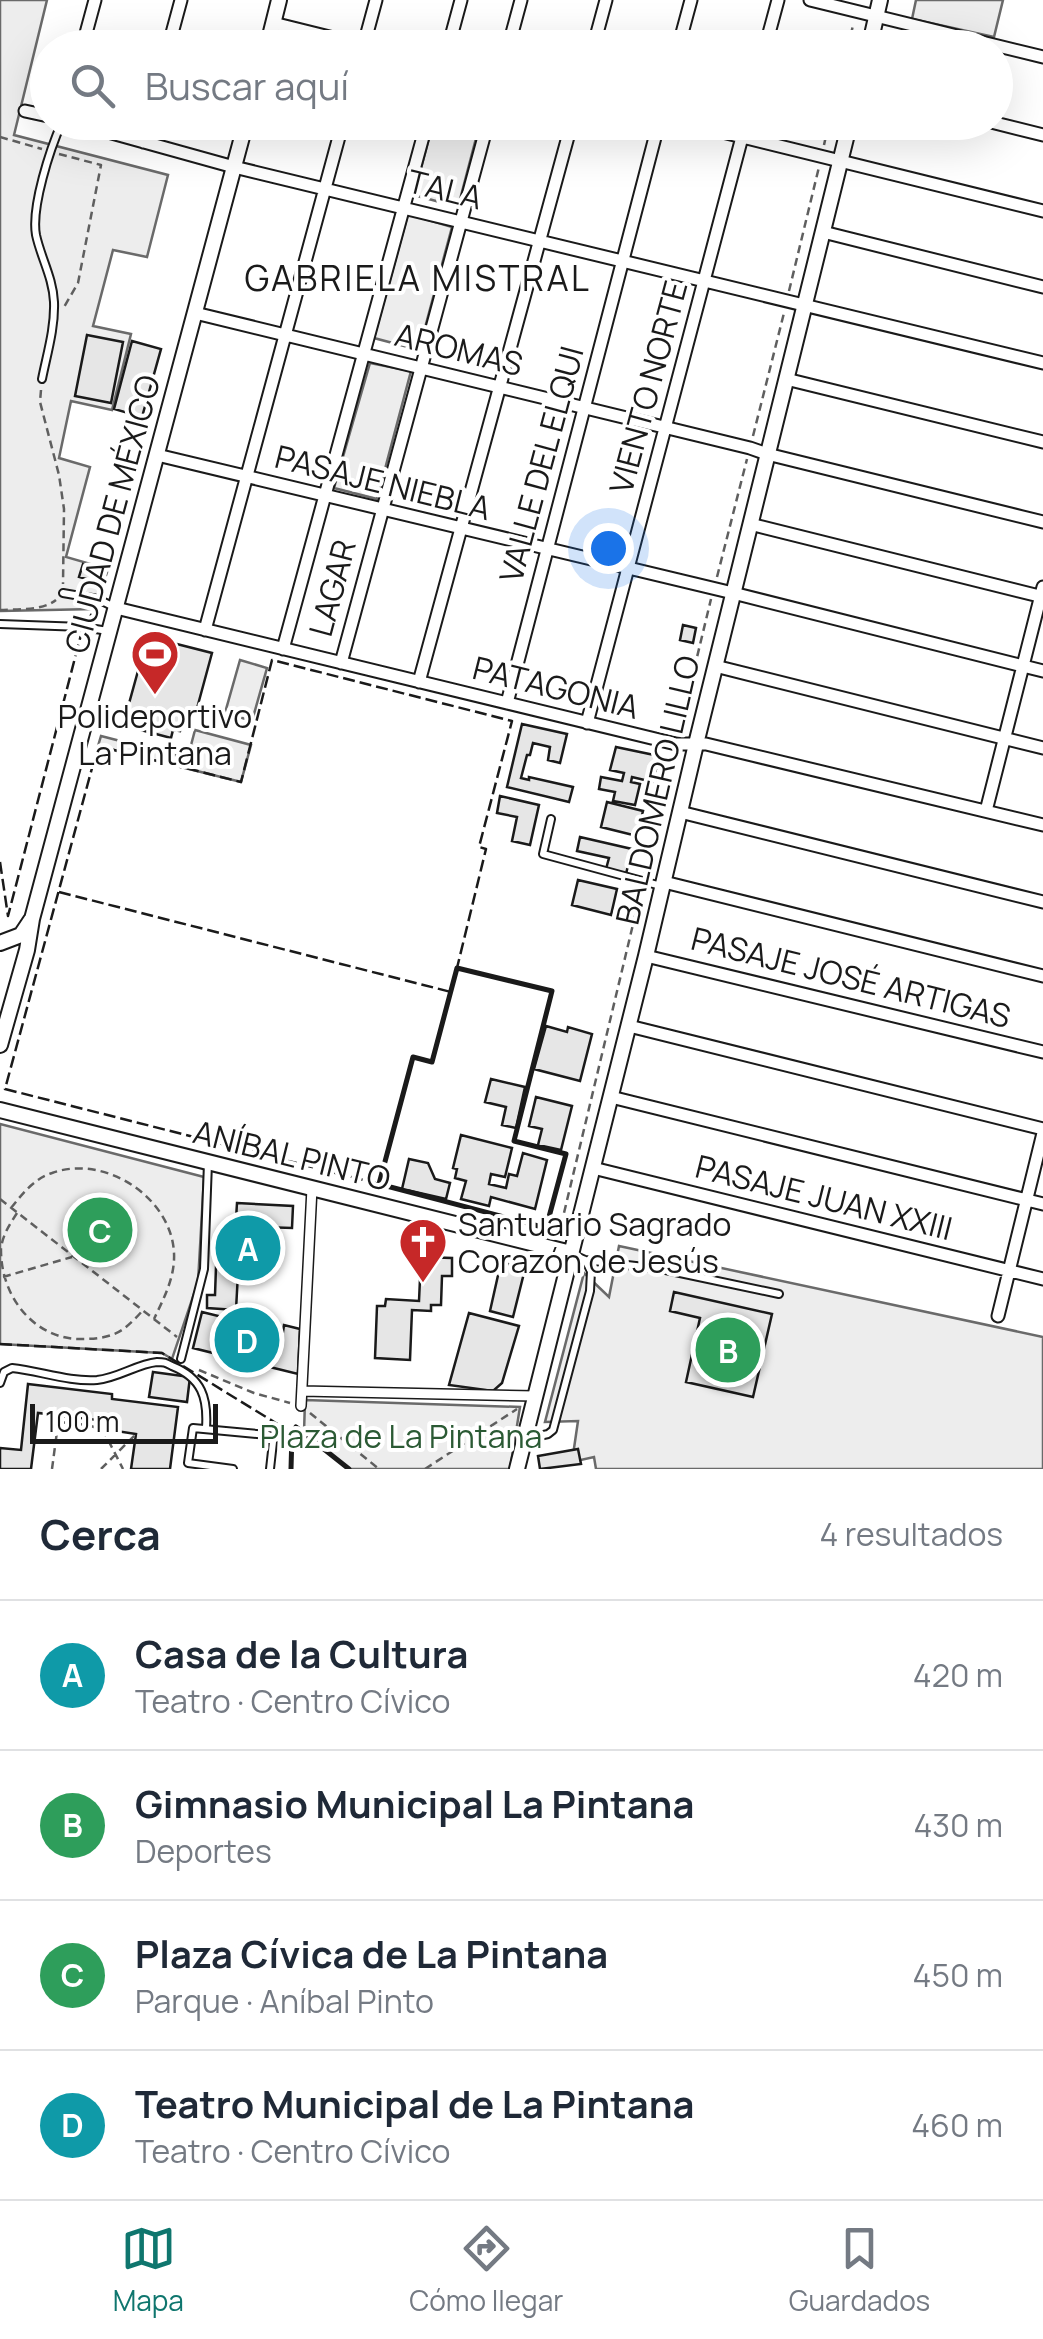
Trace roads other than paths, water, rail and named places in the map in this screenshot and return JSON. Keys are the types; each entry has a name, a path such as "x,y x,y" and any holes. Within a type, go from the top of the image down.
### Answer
{"street":[{"path":"86,30 94,0"},
{"path":"173,30 181,0"},
{"path":"271,30 279,0"},
{"path":"370,30 376,0"},
{"path":"452,30 460,0"},
{"path":"513,30 521,0"},
{"path":"598,30 606,0"},
{"path":"683,30 691,0"},
{"path":"770,30 778,0"},
{"path":"810,0 932,30"},
{"path":"872,30 880,0"},
{"path":"273,23 300,30"},
{"path":"1013,50 1043,58"},
{"path":"26,111 30,112"},
{"path":"1013,128 1043,135"},
{"name":"TALA","path":"136,140 1043,364"},
{"name":"CIUDAD DE MÉXICO","path":"0,1045 241,140"},
{"path":"205,630 337,140"},
{"path":"283,648 422,140"},
{"name":"LAGAR","path":"340,663 483,140"},
{"path":"419,682 567,140"},
{"name":"VALLE DEL ELQUI","path":"507,703 653,140"},
{"name":"VIENTO NORTE","path":"587,723 741,140"},
{"path":"754,140 1043,211"},
{"name":"BALDOMERO LILLO","path":"517,1469 563,1251 611,1097 845,140"},
{"path":"822,232 1043,287"},
{"name":"AROMAS","path":"195,313 1043,522"},
{"path":"786,379 1043,442"},
{"name":"PASAJE NIEBLA","path":"157,456 1043,671"},
{"path":"750,524 1042,594 986,812"},
{"name":"PATAGONIA","path":"116,608 676,744 706,744 1043,826"},
{"path":"715,666 1043,748"},
{"path":"680,812 1043,902"},
{"path":"663,884 1043,976"},
{"path":"0,943 21,935 32,919"},
{"name":"PASAJE JOSÉ ARTIGAS","path":"646,956 1043,1052"},
{"path":"629,1026 1043,1131 998,1316"},
{"path":"611,1097 1043,1204"},
{"name":"ANÍBAL PINTO","path":"0,1110 563,1251"},
{"name":"PASAJE JUAN XXIII","path":"592,1168 1043,1279"},
{"path":"301,1406 312,1188"},
{"path":"302,1390 535,1396"}],"lane":[{"path":"42,379 52,326 53,291 36,222 55,140"},
{"path":"62,594 98,599 116,608"},
{"path":"0,624 83,627 109,632"},
{"path":"551,819 543,854 663,884"},
{"path":"181,1359 204,1268 208,1162"},
{"path":"563,1251 586,1260 661,1268 779,1294"},
{"path":"524,1439 553,1430 590,1291 591,1271 586,1260"},
{"path":"0,1383 4,1372 12,1368 103,1380 165,1362 194,1379 204,1396 206,1428"},
{"path":"233,1469 188,1463 191,1431 196,1427 272,1437 270,1469"}],"place":[{"name":"Polideportivo La Pintana","path":"155,696"},
{"name":"Plaza Cívica de La Pintana","path":"100,1230"},
{"name":"Casa de la Cultura","path":"248,1248"},
{"name":"Santuario Sagrado Corazón de Jesús","path":"423,1284"},
{"name":"Teatro Municipal de La Pintana","path":"247,1340"},
{"name":"Gimnasio Municipal La Pintana","path":"728,1350"}],"district":[{"name":"GABRIELA MISTRAL","path":"418,278"}],"park label":[{"name":"Plaza de La Pintana","path":"401,1436"}]}
